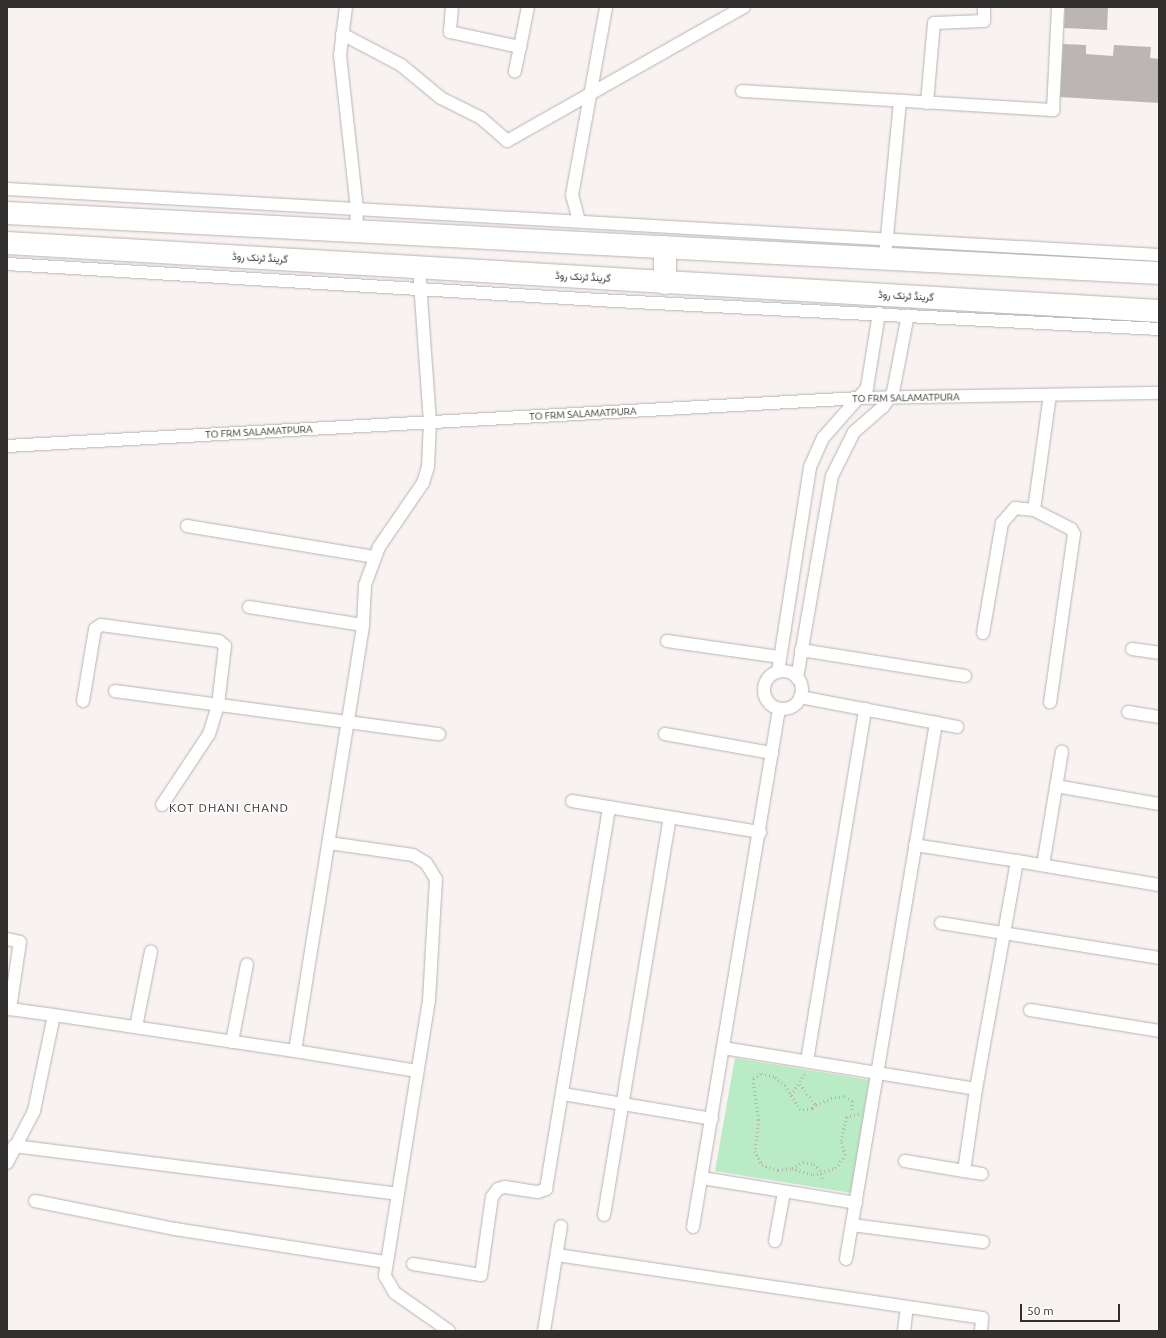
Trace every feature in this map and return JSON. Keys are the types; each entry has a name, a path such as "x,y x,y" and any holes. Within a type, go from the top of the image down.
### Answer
{"highway":[{"path":"7,213 356,220 617,245 666,247 886,249 1159,273"},
{"name":"گرینڈ ٹرنک روڈ","path":"7,243 118,259 419,268 1159,311"},
{"path":"665,283 666,247"}],"street":[{"path":"346,7 340,56 356,220"},
{"path":"452,7 450,32 520,47"},
{"path":"515,71 528,7"},
{"path":"579,221 572,195 588,94 606,7"},
{"path":"342,34 401,65 442,98 481,118 507,141 744,7"},
{"path":"927,103 934,23 984,21 984,7"},
{"path":"742,91 1053,110 1058,7"},
{"path":"886,249 900,101"},
{"path":"7,189 356,220 579,221 618,223 886,249 1159,255"},
{"path":"617,245 618,223"},
{"path":"7,264 118,259 421,289 616,301 908,314 1159,329"},
{"path":"295,1051 363,625 365,585 375,557 400,512 423,483 430,451 430,422 419,268"},
{"path":"616,280 616,301"},
{"path":"778,672 810,466 823,438 861,398 867,388 878,313"},
{"path":"797,678 778,672 768,678 764,690 768,702 779,709 791,707 800,697 801,687 797,678 801,650 832,476 854,432 889,400 895,384 908,314"},
{"name":"TO FRM SALAMATPURA","path":"7,446 861,398 889,400 1159,393"},
{"path":"1034,510 1050,395"},
{"path":"983,633 1002,523 1014,508 1034,510 1071,529 1074,534 1050,702"},
{"path":"187,526 375,557"},
{"path":"249,606 363,625"},
{"path":"83,701 95,630 101,625 219,641 225,646 226,654 218,705 209,734 162,805"},
{"path":"667,641 780,657"},
{"path":"1132,648 1159,653"},
{"path":"801,650 965,676"},
{"path":"115,691 439,734"},
{"path":"800,697 957,727"},
{"path":"694,1227 779,709"},
{"path":"807,1061 865,710"},
{"path":"1128,712 1159,717"},
{"path":"846,1259 856,1204 875,1072 936,723"},
{"path":"665,734 772,753"},
{"path":"1043,865 1062,752"},
{"path":"1056,786 1159,804"},
{"path":"572,801 760,832"},
{"path":"413,1264 481,1275 492,1197 498,1189 505,1187 538,1192 546,1189 563,1094 609,807"},
{"path":"604,1215 670,817"},
{"path":"329,843 413,855 433,871 436,879 429,1000 386,1262 385,1276 395,1293 449,1331"},
{"path":"915,845 1159,885"},
{"path":"964,1171 976,1089 1017,861"},
{"path":"941,923 1159,958"},
{"path":"7,939 20,942 10,1009 295,1051 418,1071"},
{"path":"136,1027 151,951"},
{"path":"232,1042 247,964"},
{"path":"1030,1010 1159,1031"},
{"path":"7,1163 14,1146 34,1110 54,1015"},
{"path":"723,1048 976,1089"},
{"path":"563,1094 712,1119"},
{"path":"14,1146 397,1194"},
{"path":"905,1161 982,1174"},
{"path":"702,1178 856,1204"},
{"path":"775,1242 784,1192"},
{"path":"35,1201 174,1229 386,1262"},
{"path":"852,1225 982,1242"},
{"path":"544,1331 562,1226"},
{"path":"557,1255 982,1318 981,1331"},
{"path":"904,1331 907,1307"}],"path":[{"path":"791,1095 800,1084 807,1061"},
{"path":"792,1168 813,1175 839,1166 845,1155 843,1126 852,1113 853,1101 845,1096 831,1098 800,1110 791,1095 774,1077 761,1074 753,1079 759,1120 757,1160 778,1170 792,1168 803,1162 814,1164 820,1170 823,1180"},
{"path":"800,1084 816,1105"},
{"path":"852,1113 869,1114"}],"green space":[{"path":"735,1058 869,1080 851,1193 715,1171"}],"building":[{"path":"1065,7 1108,7 1107,30 1064,28"},
{"path":"1063,44 1086,45 1086,54 1113,56 1114,45 1151,47 1150,58 1159,59 1159,103 1060,97"}],"district":[{"name":"KOT DHANI CHAND","path":"229,808"}]}
